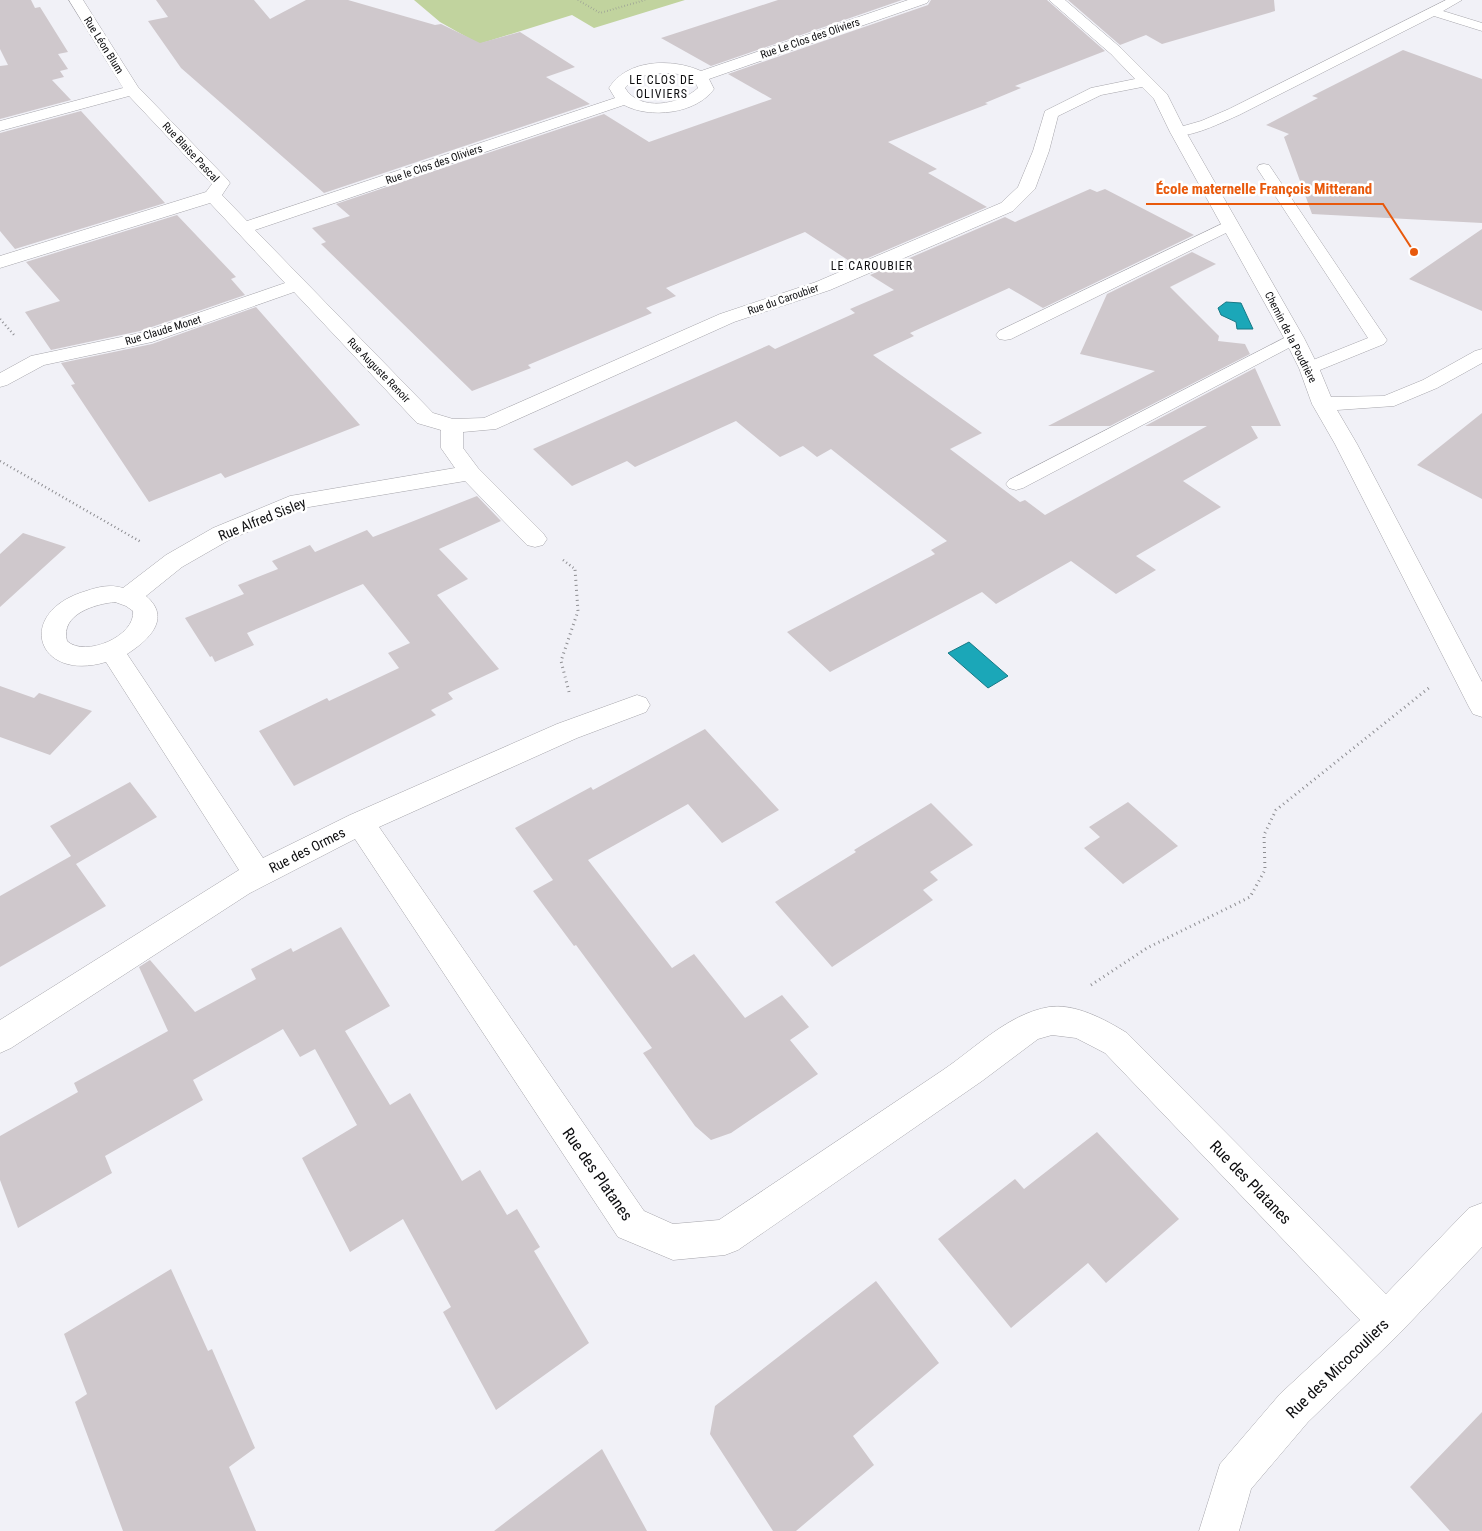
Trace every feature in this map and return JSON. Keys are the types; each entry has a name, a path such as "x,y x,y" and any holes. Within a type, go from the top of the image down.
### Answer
{"street":[{"name":"Rue Léon Blum","path":"76,0 132,90"},
{"name":"Rue Le Clos des Oliviers","path":"699,77 922,0"},
{"name":"Chemin de la Poudrière","path":"1056,0 1116,51 1144,82 1161,97 1178,132 1294,338 1309,368 1323,404 1346,444 1482,707"},
{"path":"670,68 689,72 699,77 706,89 702,96 680,106 650,107 625,100 618,94 616,88 626,76 637,72 670,68"},
{"name":"Rue du Caroubier","path":"452,426 488,424 726,318 823,286 1007,207 1026,189 1041,151 1050,114 1098,91 1144,82"},
{"path":"0,126 132,90"},
{"name":"Rue Blaise Pascal","path":"0,262 214,196 221,183 132,90"},
{"name":"Rue le Clos des Oliviers","path":"243,228 625,100"},
{"name":"Rue Auguste Renoir","path":"214,196 425,418 452,426"},
{"name":"Rue Claude Monet","path":"0,381 38,360 145,338 297,285"},
{"path":"1323,404 1387,402 1430,384 1482,355"},
{"path":"452,426 452,448 470,473 535,538"},
{"name":"Rue Alfred Sisley","path":"129,596 174,561 221,534 298,500 470,473"},
{"path":"115,594 129,596 138,601 144,608 146,617 143,626 136,636 113,652 97,656 80,657 67,655 57,648 52,639 53,628 59,618 70,608 84,600 100,595 115,594"},
{"path":"113,652 258,875"},
{"name":"Rue des Ormes","path":"0,1038 240,884 360,823 567,732 637,705"},
{"name":"Rue des Platanes","path":"360,823 631,1224 673,1242 725,1238 970,1070 1030,1026 1052,1021 1076,1024 1095,1031 1116,1043 1386,1321"},
{"name":"Rue des Micocouliers","path":"1218,1531 1234,1478 1294,1408 1386,1321 1482,1221"}],"lane":[{"path":"1178,132 1206,124 1234,112 1456,0"},
{"path":"1433,12 1482,27"},
{"path":"1264,168 1378,340 1309,368"},
{"path":"1005,336 1230,225"},
{"path":"1016,484 1294,338"}],"path":[{"path":"578,0 600,13 645,0"},
{"path":"626,0 632,4"},
{"path":"0,461 174,561"},
{"path":"535,538 575,569 578,611 561,661 571,699 567,732"},
{"path":"1084,989 1147,948 1250,897 1265,870 1264,835 1276,810 1430,687 1464,672"}],"green space":[{"path":"414,0 685,0 594,28 572,15 479,44 440,22"}],"water":[{"path":"1226,302 1241,303 1253,329 1237,329 1236,322 1221,315 1218,308"},
{"path":"969,642 1008,676 988,688 948,653"}],"building":[{"path":"0,0 31,0 35,8 40,7 68,52 58,54 68,69 60,71 64,77 52,80 71,100 0,119 0,66 8,65 0,49"},
{"path":"156,0 254,0 270,19 306,0 348,0 435,25 441,24 480,43 520,32 575,67 546,77 590,104 324,193 181,68 148,21 168,17"},
{"path":"778,0 902,0 711,66 661,38"},
{"path":"931,0 1047,0 1105,51 1015,86 1021,88 985,103 988,104 888,142 937,169 928,173 987,207 854,264 805,232 666,288 676,296 646,308 652,313 528,365 531,368 472,391 321,244 326,242 312,228 350,216 336,204 604,114 649,142 772,99 728,74 928,5"},
{"path":"1068,0 1274,0 1275,11 1162,44 1146,35 1120,45"},
{"path":"1403,50 1482,79 1482,223 1312,214 1284,137 1289,134 1266,125 1318,98 1312,96"},
{"path":"81,111 165,203 15,249 0,231 0,133"},
{"path":"1090,189 1097,192 1105,189 1194,235 1043,308 1009,288 910,333 914,336 873,355 982,433 950,449 1020,502 1025,500 1045,515 1207,426 1145,426 1255,368 1281,426 1251,426 1258,438 1183,481 1221,507 1136,556 1156,570 1116,594 1071,561 996,604 982,592 830,672 787,632 935,554 931,550 947,541 831,449 817,457 803,446 780,457 736,421 635,467 627,461 572,486 533,449 769,345 775,349 855,313 850,309 894,290 870,275 1005,217 1015,222"},
{"path":"177,215 236,277 231,279 245,295 140,331 51,350 25,312 60,301 26,262"},
{"path":"1482,229 1482,311 1409,279"},
{"path":"1192,252 1216,264 1170,287 1219,336 1218,341 1245,344 1250,354 1110,426 1048,426 1155,371 1080,354 1107,294"},
{"path":"256,307 360,425 225,478 221,473 149,502 71,385 75,384 61,363 152,344"},
{"path":"1482,413 1482,499 1417,465"},
{"path":"477,496 501,521 439,549 468,579 437,595 499,669 448,693 453,699 431,710 436,715 294,786 259,731 327,698 329,701 399,668 388,653 410,643 363,584 247,633 254,645 215,662 185,618 244,594 238,585 278,569 272,561 310,545 315,552 367,530 373,537"},
{"path":"23,533 66,547 0,607 0,554"},
{"path":"0,686 34,698 39,693 92,711 50,755 0,737"},
{"path":"705,729 779,810 722,843 688,804 588,860 672,968 694,954 745,1018 782,995 809,1027 790,1040 818,1074 731,1133 711,1140 695,1126 643,1053 652,1048 576,945 574,946 533,891 553,880 515,828 591,787 593,790"},
{"path":"130,782 157,817 76,864 106,906 0,967 0,896 71,856 50,826"},
{"path":"1128,802 1178,846 1123,884 1084,848 1100,837 1089,827"},
{"path":"931,803 973,845 930,872 938,880 923,890 933,900 832,967 775,902 856,852 854,850"},
{"path":"341,927 390,1006 345,1031 390,1105 410,1093 462,1181 480,1170 507,1215 517,1209 540,1247 534,1251 589,1343 496,1410 443,1312 451,1307 403,1219 350,1252 302,1158 357,1125 315,1049 300,1057 283,1029 193,1080 203,1100 105,1156 112,1173 18,1228 0,1180 0,1136 78,1092 74,1083 168,1031 139,967 150,960 195,1012 256,979 251,969 291,948 293,952"},
{"path":"1097,1132 1179,1219 1106,1283 1088,1263 1011,1328 938,1239 1015,1179 1024,1189"},
{"path":"171,1269 208,1351 212,1349 255,1448 229,1467 256,1531 123,1531 75,1402 87,1394 64,1334"},
{"path":"876,1281 939,1363 853,1436 874,1465 796,1531 773,1531 710,1434 715,1406"},
{"path":"1482,1412 1482,1531 1450,1531 1410,1487"},
{"path":"602,1449 647,1531 494,1531"}],"place":[{"name":"École maternelle François Mitterand","path":"1414,252"}],"district":[{"name":"LE CLOS DE OLIVIERS","path":"662,87"},
{"name":"LE CAROUBIER","path":"872,266"}]}
